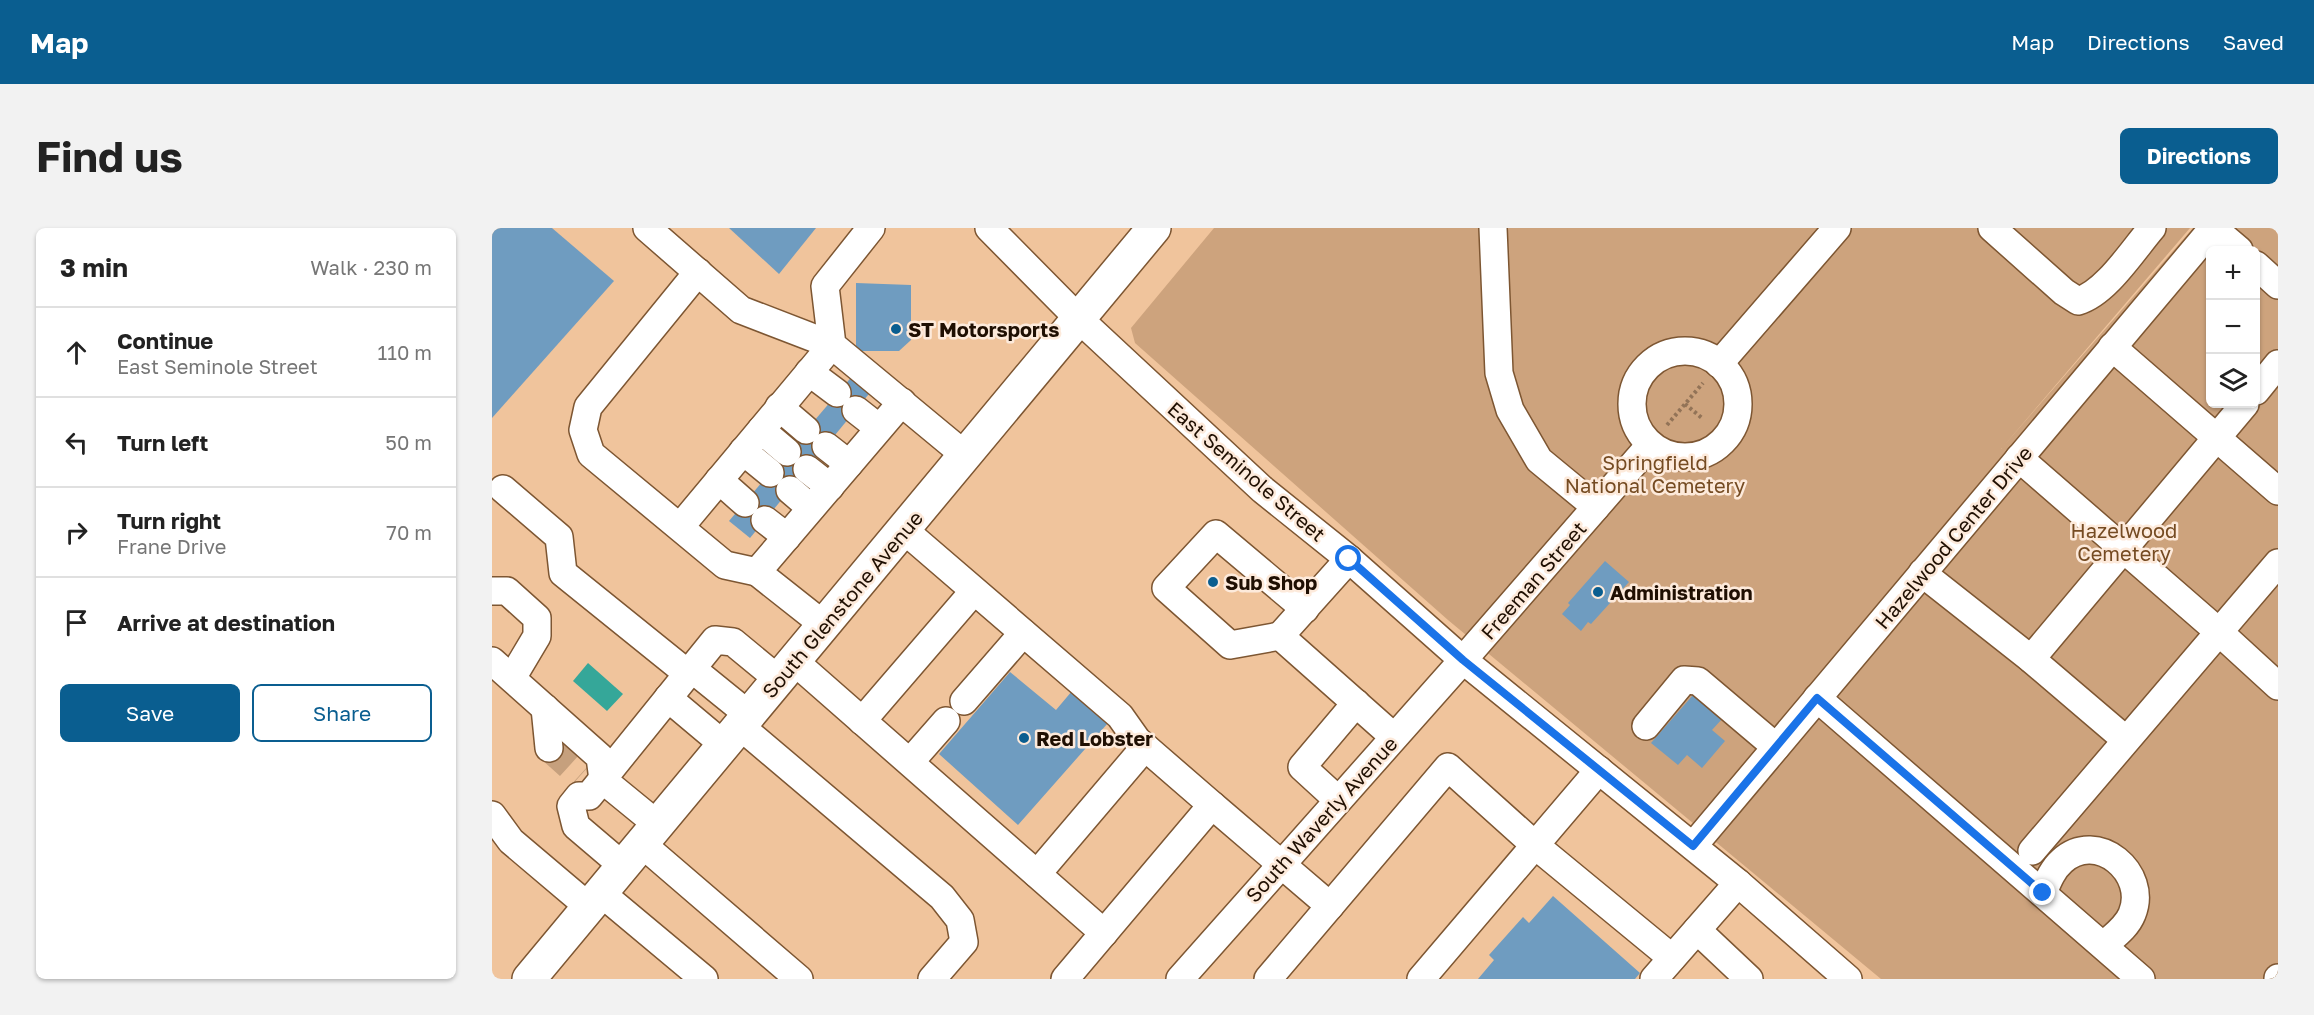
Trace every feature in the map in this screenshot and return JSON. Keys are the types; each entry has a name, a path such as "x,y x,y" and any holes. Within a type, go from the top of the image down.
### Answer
{"main road":[{"name":"South Glenstone Avenue","path":"529,979 1154,228"}],"street":[{"path":"647,228 741,310 832,345 966,456"},
{"path":"680,527 832,345 825,286 871,228"},
{"name":"East Seminole Street","path":"989,228 1080,319 1263,490 1349,559 1463,660 1738,883 1848,979"},
{"path":"1493,228 1499,374 1510,410 1539,460 1596,507"},
{"path":"1719,364 1837,228"},
{"path":"1992,228 2064,292 2078,301 2088,298 2101,288 2152,228"},
{"path":"2213,228 2234,246"},
{"name":"Hazelwood Center Drive","path":"1693,846 2213,228"},
{"path":"2260,269 2278,285"},
{"path":"698,273 588,407 583,430 591,454 725,565 757,572 824,625"},
{"path":"2112,347 2278,491"},
{"path":"1685,351 1703,355 1719,364 1730,376 1736,392 1738,409 1734,424 1725,438 1713,449 1697,456 1681,457 1665,453 1650,445 1639,430 1632,413 1633,395 1639,377 1651,363 1667,354 1685,351"},
{"path":"2260,386 2278,364"},
{"path":"809,372 879,428"},
{"path":"757,572 902,402"},
{"path":"779,408 849,464"},
{"path":"2031,659 2241,408"},
{"path":"760,430 830,486"},
{"name":"Freeman Street","path":"1463,660 1650,445"},
{"path":"743,451 811,508"},
{"path":"2019,458 2278,686"},
{"path":"718,480 745,503"},
{"path":"503,489 559,537 563,573 689,671 738,729 942,897 960,920 964,942 932,979"},
{"path":"765,520 787,537"},
{"path":"904,530 1120,716 1137,740 1330,906"},
{"path":"1305,609 1216,534 1166,588 1230,645 1280,636 1305,609 1349,559"},
{"path":"2032,851 2278,563"},
{"path":"1922,573 2031,659 2126,740"},
{"path":"492,591 507,591 537,618 537,636 512,678"},
{"path":"862,721 974,591"},
{"path":"964,701 1023,633"},
{"path":"1280,636 1394,737"},
{"path":"592,778 668,698 715,640 723,639 787,671 862,721 1104,933"},
{"name":"South Waverly Avenue","path":"1180,979 1463,660"},
{"path":"492,661 600,757 592,778 589,796 579,796 571,806 576,826 641,845"},
{"path":"1646,726 1684,680 1698,681 1776,747"},
{"path":"668,698 738,729"},
{"path":"1817,698 2141,979"},
{"path":"1338,800 1302,767 1356,703"},
{"path":"545,708 549,748"},
{"path":"910,762 946,721"},
{"path":"1037,874 1145,747"},
{"path":"1268,979 1448,767 1536,846 1672,958"},
{"path":"1421,979 1599,770"},
{"path":"592,778 641,845 799,979"},
{"path":"1065,979 1212,805"},
{"path":"492,815 501,837 595,900 705,979"},
{"path":"2043,893 2053,871 2063,860 2077,852 2092,850 2106,853 2119,860 2132,879 2136,901 2132,915 2104,945"},
{"path":"1654,979 1738,883"},
{"path":"1697,930 1749,979"}],"path":[{"path":"1650,445 1719,364"},
{"path":"1685,404 1701,418"}],"green space":[{"name":"Springfield National Cemetery","path":"1214,228 2190,228 2001,449 2193,228 2278,228 2278,979 1881,979 1448,620 1135,343 1131,328"}],"water":[{"path":"588,663 623,694 607,711 573,681"}],"building":[{"path":"492,228 552,228 614,281 492,418"},
{"path":"729,228 816,228 779,274"},
{"path":"856,283 911,285 911,340 899,351 856,351"},
{"path":"854,374 873,389 750,538 729,521"},
{"name":"Administration","path":"1605,561 1629,582 1591,624 1588,622 1581,631 1562,614 1570,605 1568,603"},
{"name":"Red Lobster","path":"1010,672 1056,710 1072,691 1108,723 1018,825 939,754"},
{"path":"1693,695 1722,719 1712,730 1725,741 1702,768 1687,755 1678,765 1651,743"},
{"path":"1553,896 1640,973 1635,979 1478,979 1494,960 1489,955 1523,917 1529,923"}],"tunnel":[{"path":"549,748 580,776"}],"place":[{"name":"ST Motorsports","path":"896,329"},
{"name":"Sub Shop","path":"1213,582"},
{"name":"Administration","path":"1598,592"},
{"name":"Red Lobster","path":"1024,738"}],"route":[{"path":"1349,559 1463,660 1693,846 1817,698 2043,893"}],"park label":[{"name":"Hazelwood Cemetery","path":"2124,542"}]}
